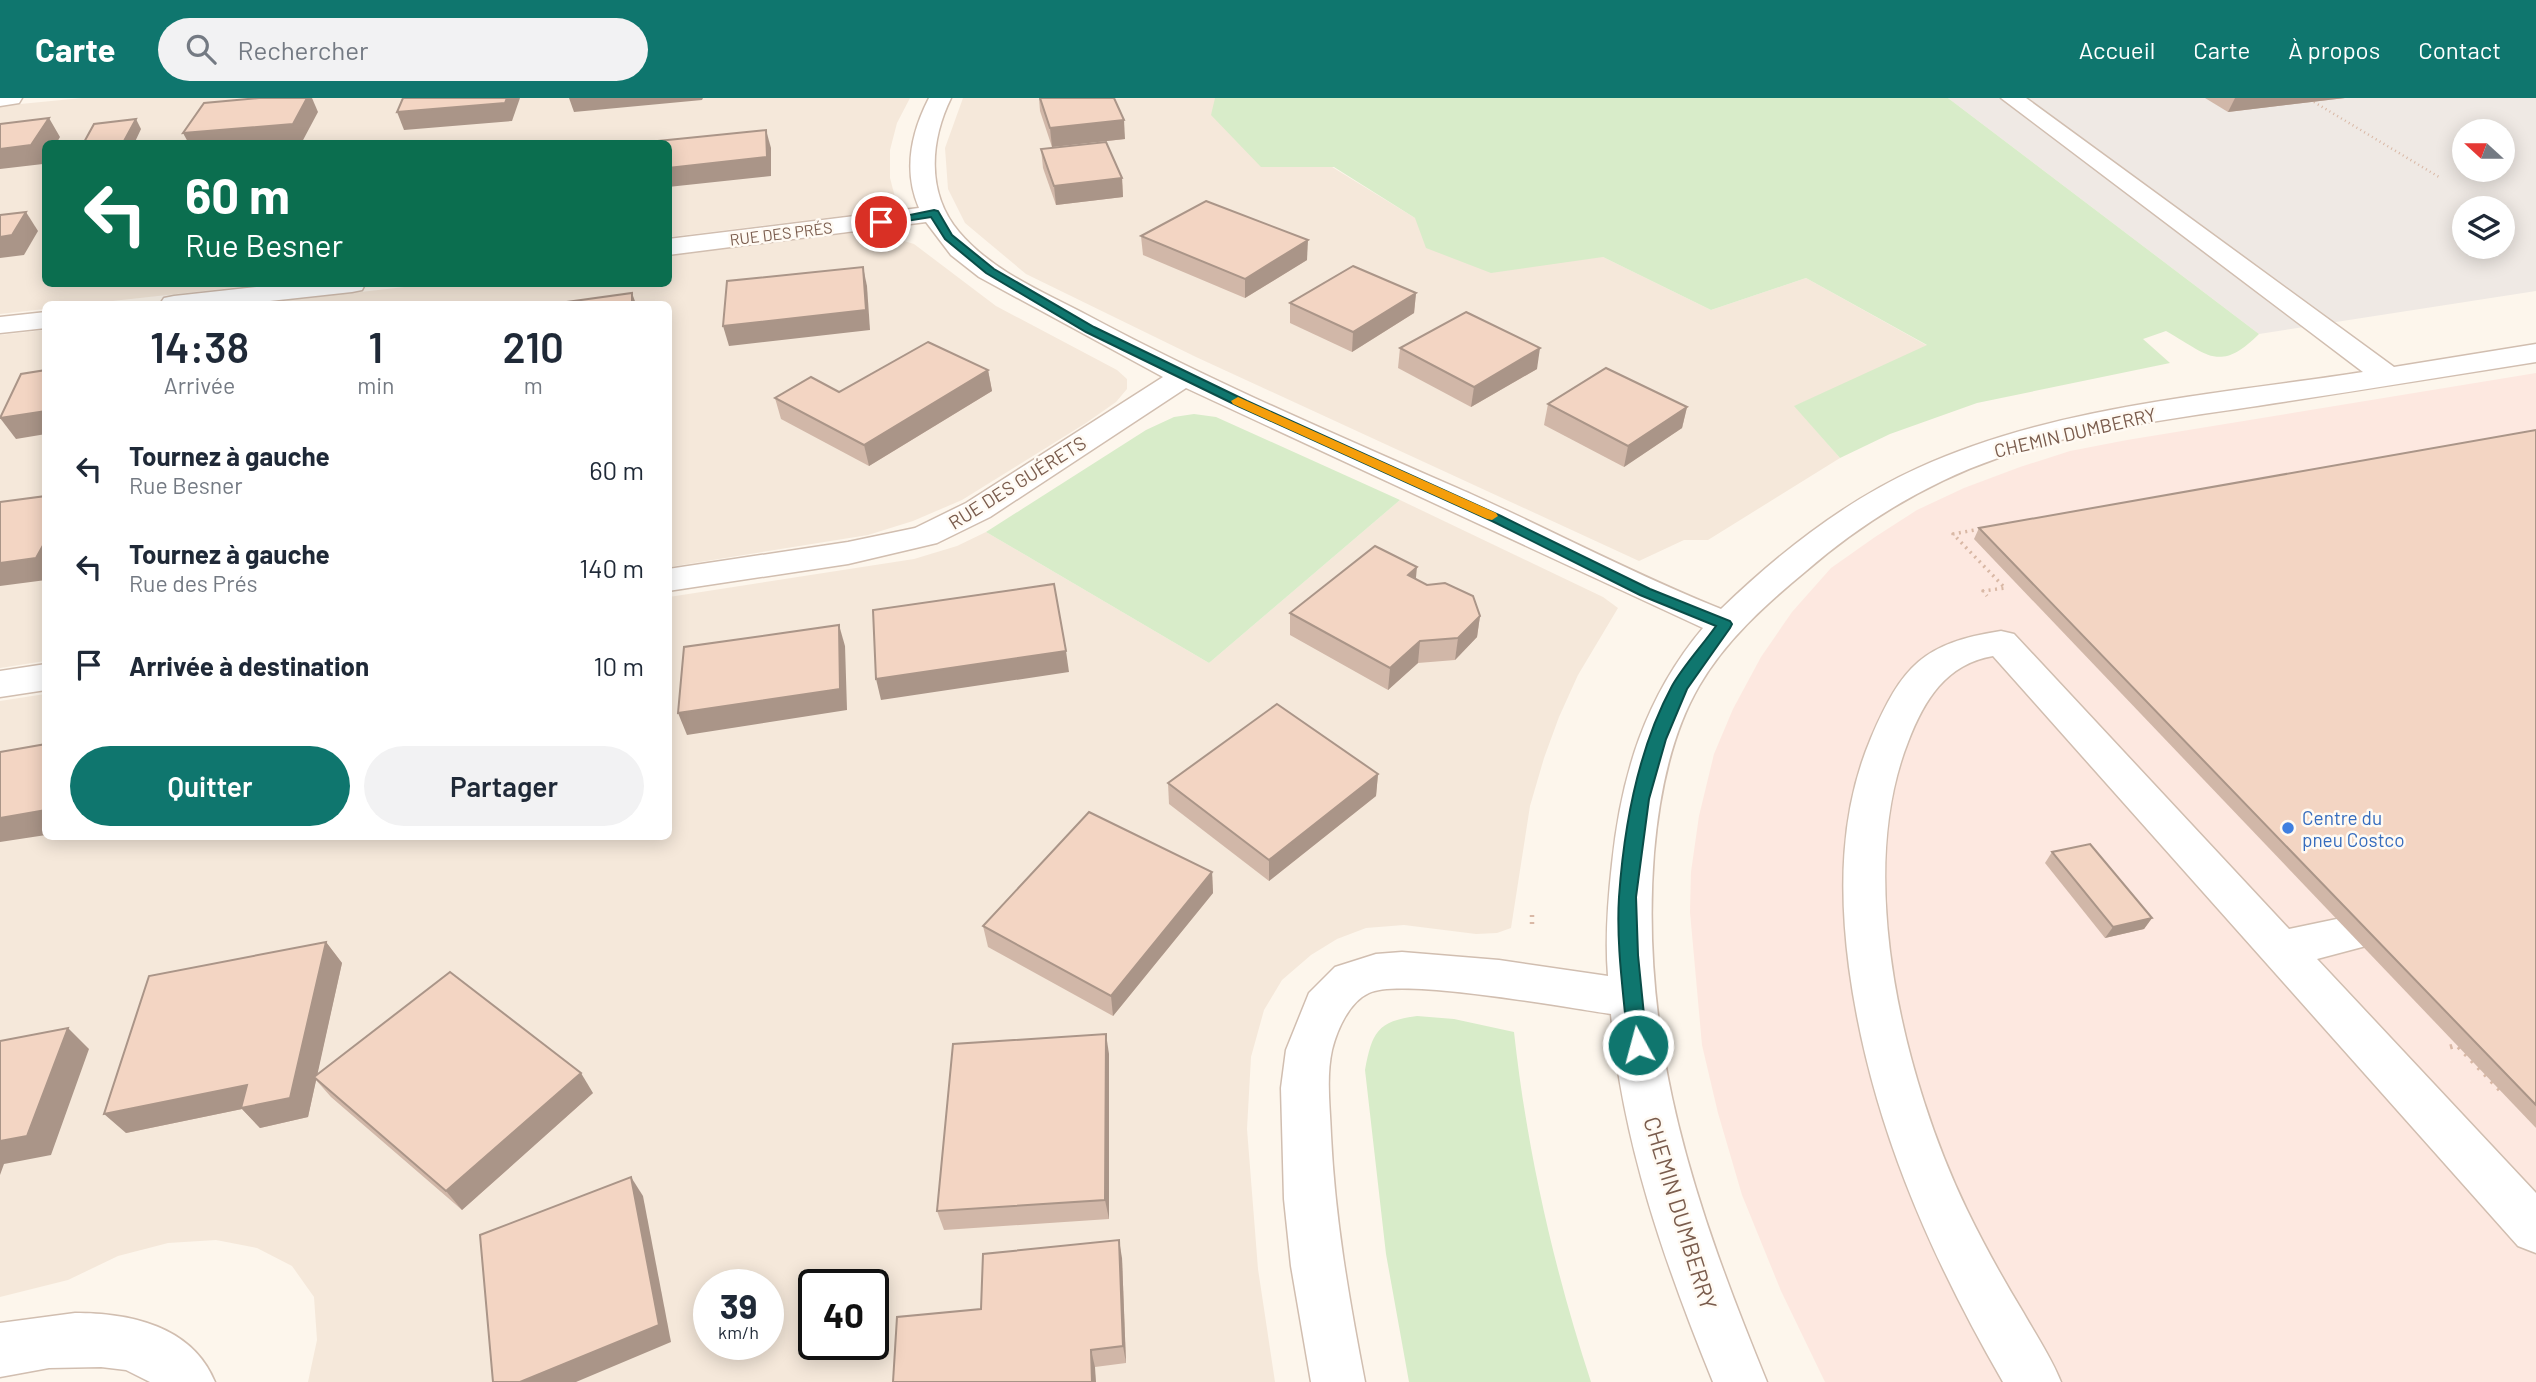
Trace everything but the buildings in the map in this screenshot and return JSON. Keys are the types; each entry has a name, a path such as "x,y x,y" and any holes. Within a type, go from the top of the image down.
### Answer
{"street":[{"path":"0,99 11,98"},
{"path":"940,98 927,124 920,156 923,183 934,213 948,237 1011,285 1090,329 1185,376 1497,519 1645,592 1725,624"},
{"path":"2012,98 2387,376"},
{"name":"RUE DES PRÉS","path":"672,246 934,213"},
{"path":"201,301 325,287"},
{"path":"0,325 42,320"},
{"name":"CHEMIN DUMBERRY","path":"1740,1382 1690,1260 1649,1116 1632,998 1628,897 1640,799 1660,733 1679,687 1725,624 1828,535 1883,498 1952,465 2024,441 2116,420 2536,353"},
{"name":"RUE DES GUÉRETS","path":"672,579 848,553 925,536 978,510 1185,376"},
{"path":"2034,1382 1959,1252 1930,1188 1904,1118 1883,1046 1873,985 1864,870 1868,818 1877,773 1893,732 1920,686 1934,667 1955,653 2001,643 2536,1229"},
{"path":"0,684 42,678"},
{"path":"2280,949 2351,934"},
{"path":"1338,1382 1317,1266 1309,1199 1305,1088 1309,1050 1325,1007 1351,980 1376,972 1402,970 1475,976 1632,998"},
{"path":"0,1350 45,1343 120,1341 154,1352 179,1370 188,1382"}],"path":[{"path":"2314,102 2439,177"},
{"path":"1990,527 1953,534 2005,588 1983,591 2004,615 2001,643"},
{"path":"2457,1045 2510,1100"}],"shaded area":[{"path":"82,98 910,98 897,123 890,150 890,178 895,197 887,205 866,213 672,237 672,140 42,140 42,287 241,287 112,301 42,301 42,309 0,314 0,106"},
{"path":"963,98 1220,98 1415,218 1603,257 1711,310 1806,278 1928,346 1795,406 1840,458 1708,540 1684,540 1639,561 1196,357 1026,274 965,223 948,189 945,148"},
{"path":"1948,98 2536,98 2536,291 2259,334"},
{"path":"853,233 877,233 914,244 996,306 1117,370 1127,379 1127,389 1116,402 1086,423 962,500 913,521 868,535 672,567 672,301 281,301 405,287 672,287 672,255"},
{"path":"42,330 42,661 0,668 0,335"},
{"path":"2536,373 2536,1382 1825,1382 1781,1291 1742,1195 1718,1113 1702,1045 1690,912 1691,872 1699,816 1714,754 1733,709 1761,657 1792,612 1831,568 1917,510 1964,488 2020,467 2070,451 2127,440"},
{"path":"1400,500 1603,597 1618,608 1578,675 1544,758 1530,806 1511,928 1497,933 1476,934 1404,925 1366,928 1337,939 1311,955 1282,980 1264,1010 1251,1057 1247,1129 1258,1269 1275,1382 308,1382 317,1340 314,1297 292,1266 257,1248 216,1240 168,1243 118,1256 68,1280 0,1297 0,701 42,694 42,840 672,840 672,597 914,559 957,546 986,532 1209,663"}],"green space":[{"path":"1215,98 1948,98 2259,334 2233,354 2223,357 2203,353 2166,331 2143,339 2170,363 1977,403 1890,434 1840,458 1794,406 1927,345 1806,278 1711,310 1603,257 1491,273 1426,248 1415,218 1334,167 1261,167 1211,115"},
{"path":"1194,414 1216,417 1400,500 1209,663 986,532 1146,430 1174,417"},
{"path":"1417,1016 1454,1019 1514,1032 1534,1165 1565,1296 1591,1382 1409,1382 1386,1254 1365,1070 1370,1047 1379,1031 1393,1021"}],"slow traffic":[{"path":"1238,401 1492,516"}],"place":[{"name":"Centre du pneu Costco","path":"2288,828"}],"route":[{"path":"881,222 934,213 948,237 990,271 1090,329 1243,404 1497,519 1645,592 1725,624 1679,687 1658,739 1640,799 1628,897 1629,955 1638,1045"}]}
